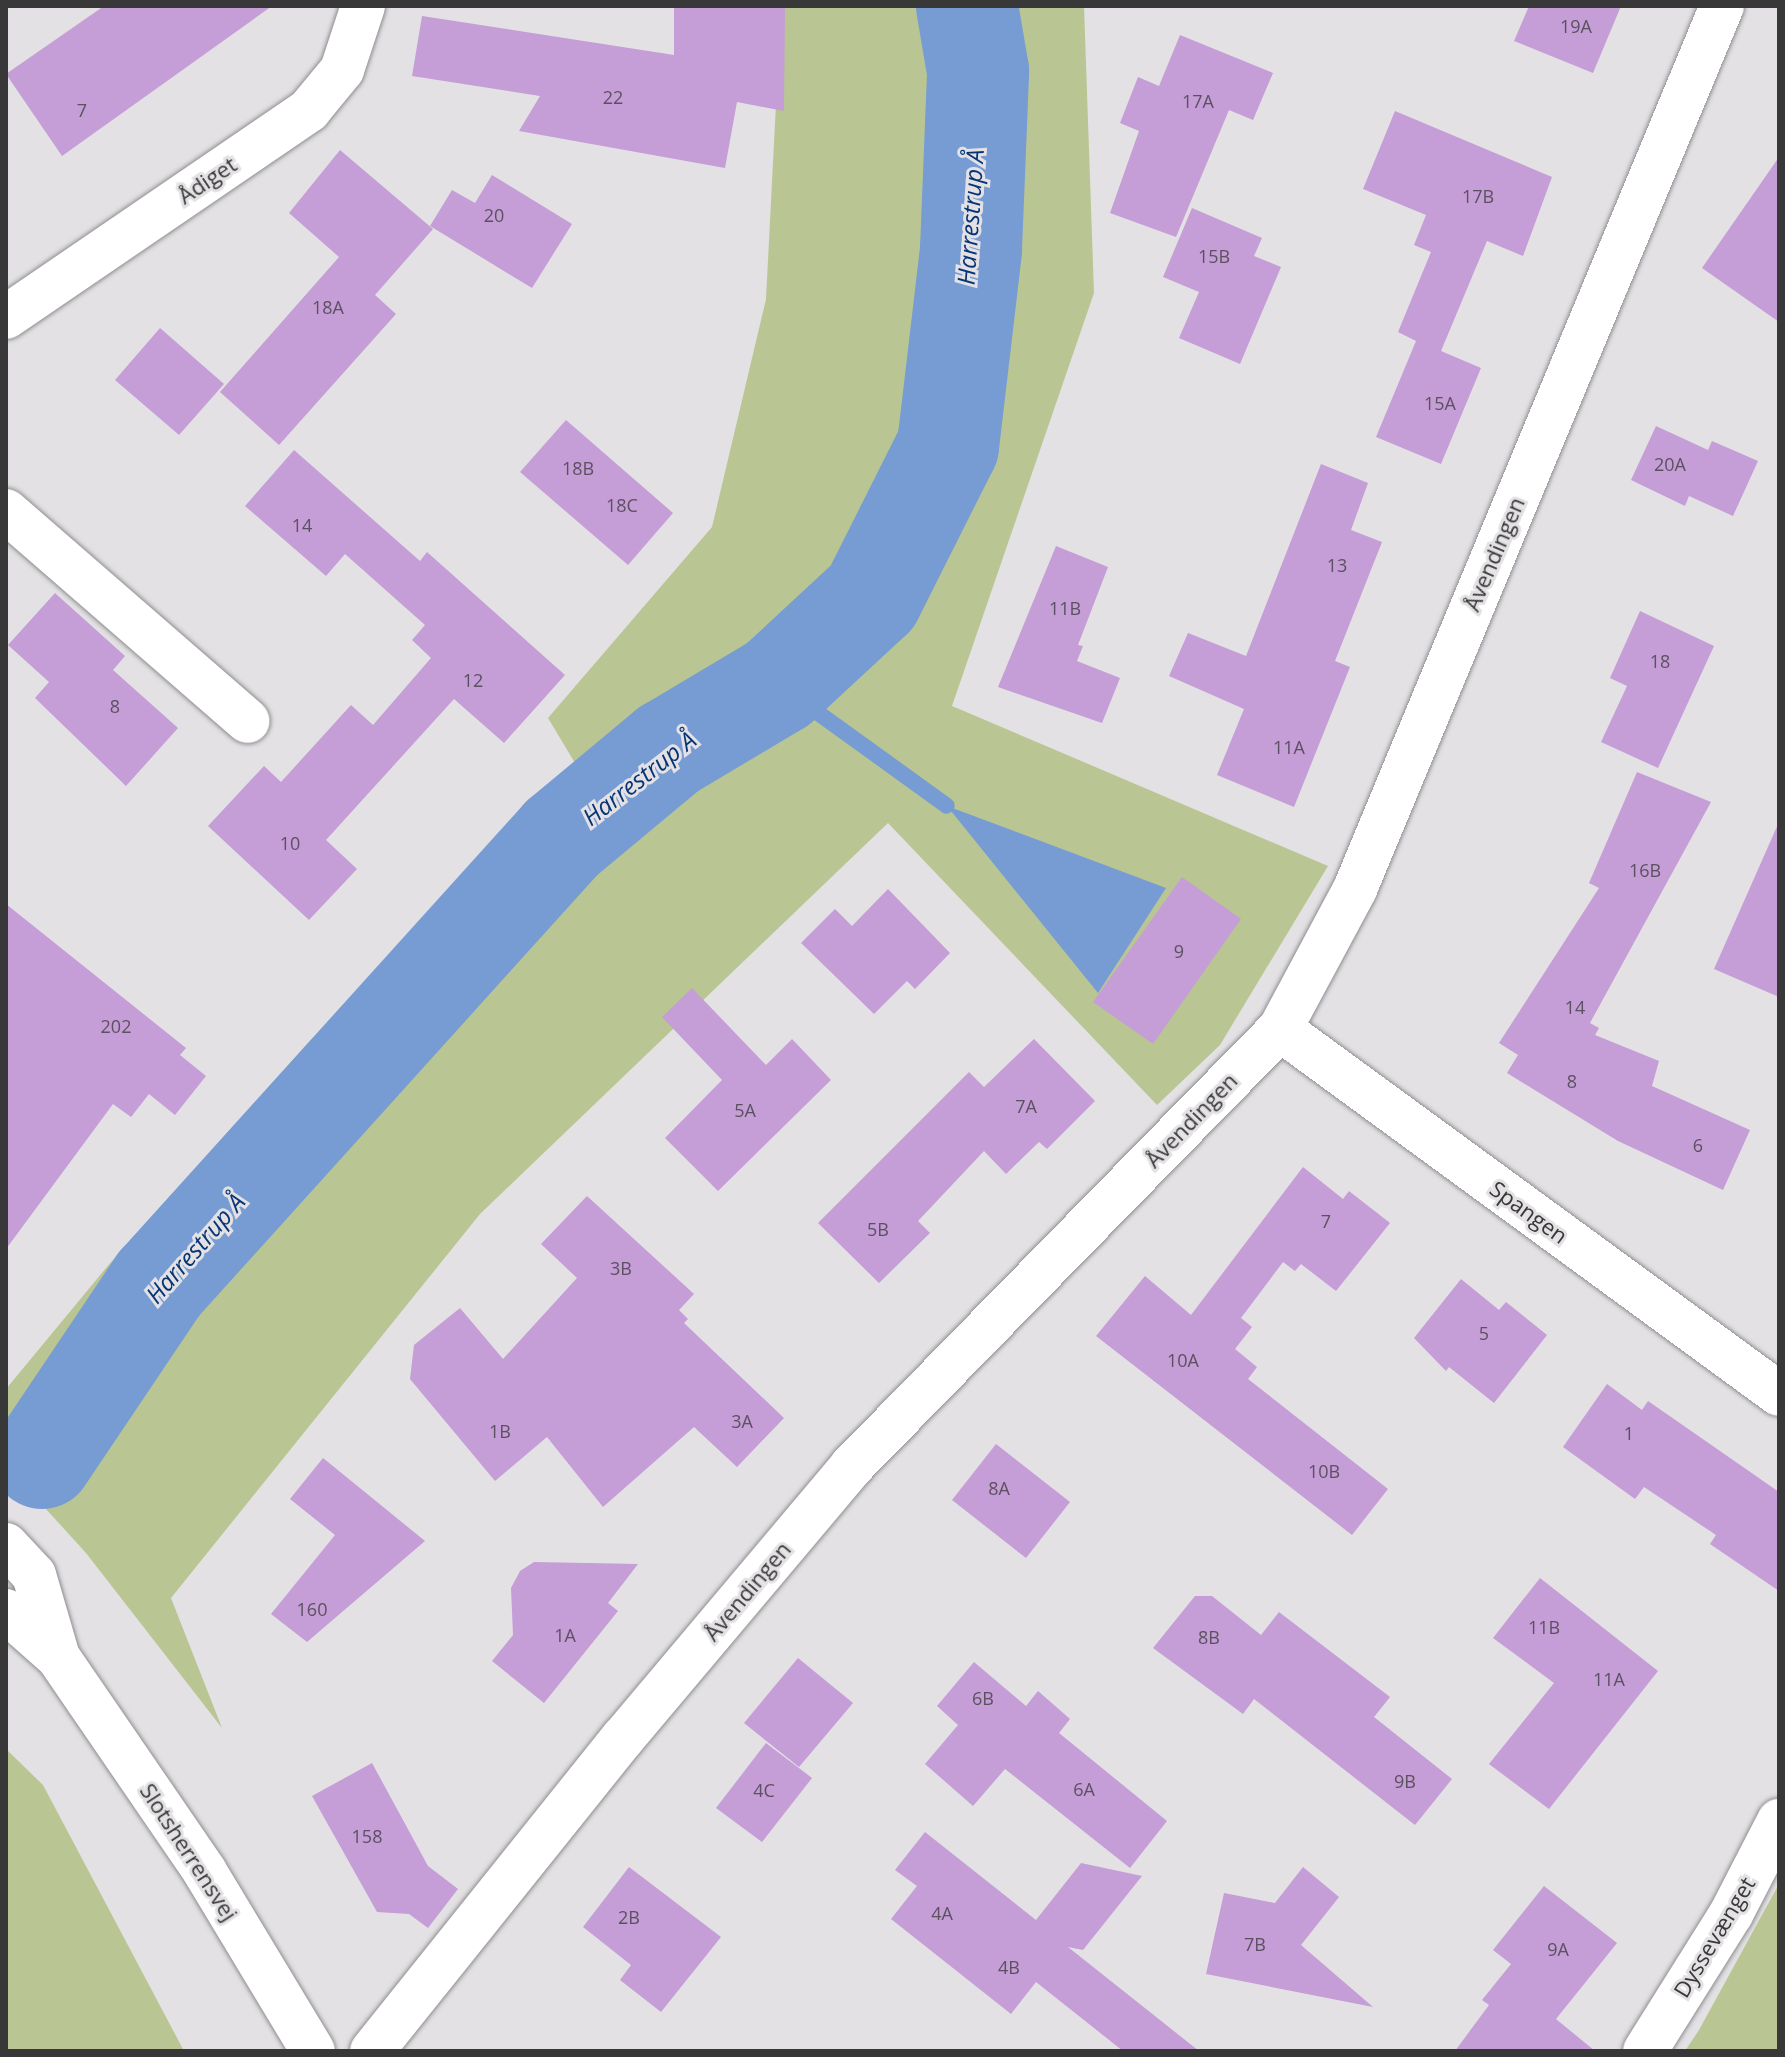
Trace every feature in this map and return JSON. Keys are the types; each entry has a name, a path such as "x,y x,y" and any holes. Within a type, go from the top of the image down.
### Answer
{"street":[{"name":"Ådiget","path":"6,317 309,110 342,70 363,6"},
{"name":"Åvendingen","path":"372,2051 623,1738 852,1466 1280,1029 1355,889 1722,6"},
{"path":"6,511 248,721"},
{"name":"Spangen","path":"1280,1029 1779,1394"},
{"name":"Slotsherrensvej","path":"6,1545 34,1575 58,1657"},
{"name":"Slotsherrensvej","path":"6,1611 58,1657 205,1872 313,2051"},
{"name":"Dyssevænget","path":"1645,2051 1731,1914 1779,1821"}],"green space":[{"path":"781,6 1084,6 1094,293 952,706 1328,866 1220,1045 1157,1105 888,823 480,1214 171,1598 222,1728 86,1553 6,1465 6,1389 111,1262 308,1043 578,768 548,718 712,527 766,299"},
{"path":"6,1749 43,1785 184,2051 6,2051"},
{"path":"1779,1884 1779,2051 1685,2051 1699,2030"}],"water":[{"path":"947,806 1166,888 1098,993"}],"building":[{"path":"104,6 272,6 62,156 6,74"},
{"path":"674,6 785,6 784,111 737,102 725,168 519,131 540,96 412,76 422,16 674,55"},
{"path":"1529,6 1621,6 1593,73 1514,41"},
{"path":"1180,35 1273,73 1253,120 1229,110 1176,237 1110,213 1139,131 1120,123 1138,77 1159,86"},
{"path":"1395,111 1552,177 1523,256 1487,241 1441,351 1481,368 1441,464 1376,437 1416,341 1398,332 1431,252 1414,245 1426,215 1363,189"},
{"path":"340,150 433,229 375,295 396,314 279,445 220,392 339,257 289,213"},
{"path":"1779,157 1779,322 1702,268"},
{"path":"492,175 572,224 532,288 430,226 452,190 475,203"},
{"path":"1192,208 1262,238 1254,256 1281,267 1240,364 1179,338 1199,292 1163,277"},
{"path":"160,328 224,384 179,435 115,380"},
{"path":"566,420 673,513 628,565 520,472"},
{"path":"1656,426 1708,450 1712,441 1758,461 1733,516 1689,496 1685,506 1631,480"},
{"path":"294,450 420,561 427,552 565,675 504,743 454,699 326,840 357,869 309,920 208,826 264,766 281,782 351,705 373,725 431,658 412,640 425,625 345,554 326,576 245,506"},
{"path":"1321,464 1368,483 1351,530 1382,542 1335,661 1350,667 1294,807 1217,775 1244,709 1169,676 1188,633 1246,656"},
{"path":"1056,546 1108,567 1078,645 1083,646 1077,661 1120,678 1102,723 998,687"},
{"path":"55,593 125,656 113,670 178,728 126,786 35,698 49,682 8,645"},
{"path":"1640,611 1714,646 1658,768 1601,742 1627,686 1610,678"},
{"path":"1637,772 1711,802 1590,1023 1599,1028 1595,1035 1659,1061 1652,1086 1750,1130 1723,1190 1618,1141 1507,1073 1518,1055 1499,1043 1599,888 1589,883"},
{"path":"1779,822 1779,997 1714,969"},
{"path":"1182,877 1241,919 1153,1044 1093,1002"},
{"path":"888,889 950,953 915,989 907,981 874,1014 801,943 835,909 852,926"},
{"path":"6,904 186,1048 180,1055 206,1076 175,1115 149,1094 131,1117 113,1104 6,1249"},
{"path":"692,988 766,1065 792,1039 831,1080 718,1191 665,1138 722,1080 662,1017"},
{"path":"1034,1039 1095,1101 1047,1149 1039,1142 1006,1174 984,1151 918,1221 930,1233 879,1283 818,1223 969,1072 984,1087"},
{"path":"1303,1167 1343,1199 1349,1191 1390,1223 1336,1291 1301,1264 1295,1271 1283,1262 1241,1318 1252,1327 1235,1349 1257,1367 1248,1379 1388,1489 1352,1535 1096,1336 1145,1276 1191,1315"},
{"path":"587,1196 694,1294 679,1310 688,1319 684,1323 784,1418 737,1467 694,1427 603,1507 547,1437 495,1481 410,1379 414,1345 460,1308 503,1359 577,1278 541,1244"},
{"path":"1461,1279 1499,1310 1506,1302 1547,1335 1494,1403 1449,1367 1446,1371 1414,1338"},
{"path":"1607,1384 1642,1410 1648,1401 1779,1492 1779,1591 1710,1544 1716,1535 1644,1487 1635,1499 1563,1447"},
{"path":"996,1444 1070,1502 1026,1558 952,1500"},
{"path":"323,1458 425,1541 307,1642 271,1614 335,1535 290,1499"},
{"path":"534,1562 638,1564 608,1603 618,1611 544,1703 492,1661 513,1635 511,1588 520,1571"},
{"path":"1540,1578 1658,1671 1549,1809 1489,1764 1554,1683 1493,1638"},
{"path":"1195,1596 1212,1596 1261,1635 1279,1612 1390,1697 1374,1717 1452,1779 1415,1825 1254,1699 1243,1714 1153,1648"},
{"path":"798,1658 853,1703 799,1767 744,1723"},
{"path":"974,1662 1026,1706 1038,1691 1070,1719 1059,1733 1167,1821 1130,1868 1005,1769 973,1806 925,1764 958,1725 937,1706"},
{"path":"766,1743 812,1778 762,1842 716,1808"},
{"path":"372,1763 428,1866 458,1889 428,1928 409,1914 377,1912 312,1796"},
{"path":"925,1832 1036,1920 1081,1863 1142,1876 1083,1950 1068,1947 1199,2051 1123,2051 1036,1982 1011,2014 891,1919 917,1886 895,1870"},
{"path":"629,1867 721,1937 661,2012 620,1980 631,1965 583,1927"},
{"path":"1303,1867 1339,1897 1301,1945 1373,2007 1206,1974 1224,1893 1275,1903"},
{"path":"1544,1886 1617,1943 1556,2019 1595,2051 1455,2051 1489,2005 1482,2000 1511,1964 1493,1950"}],"waterway":[{"name":"Harrestrup Å","path":"42,1458 159,1284 562,838 669,749 778,684 872,597 948,446 971,249 978,71 967,6"},
{"path":"778,684 947,806"}]}
